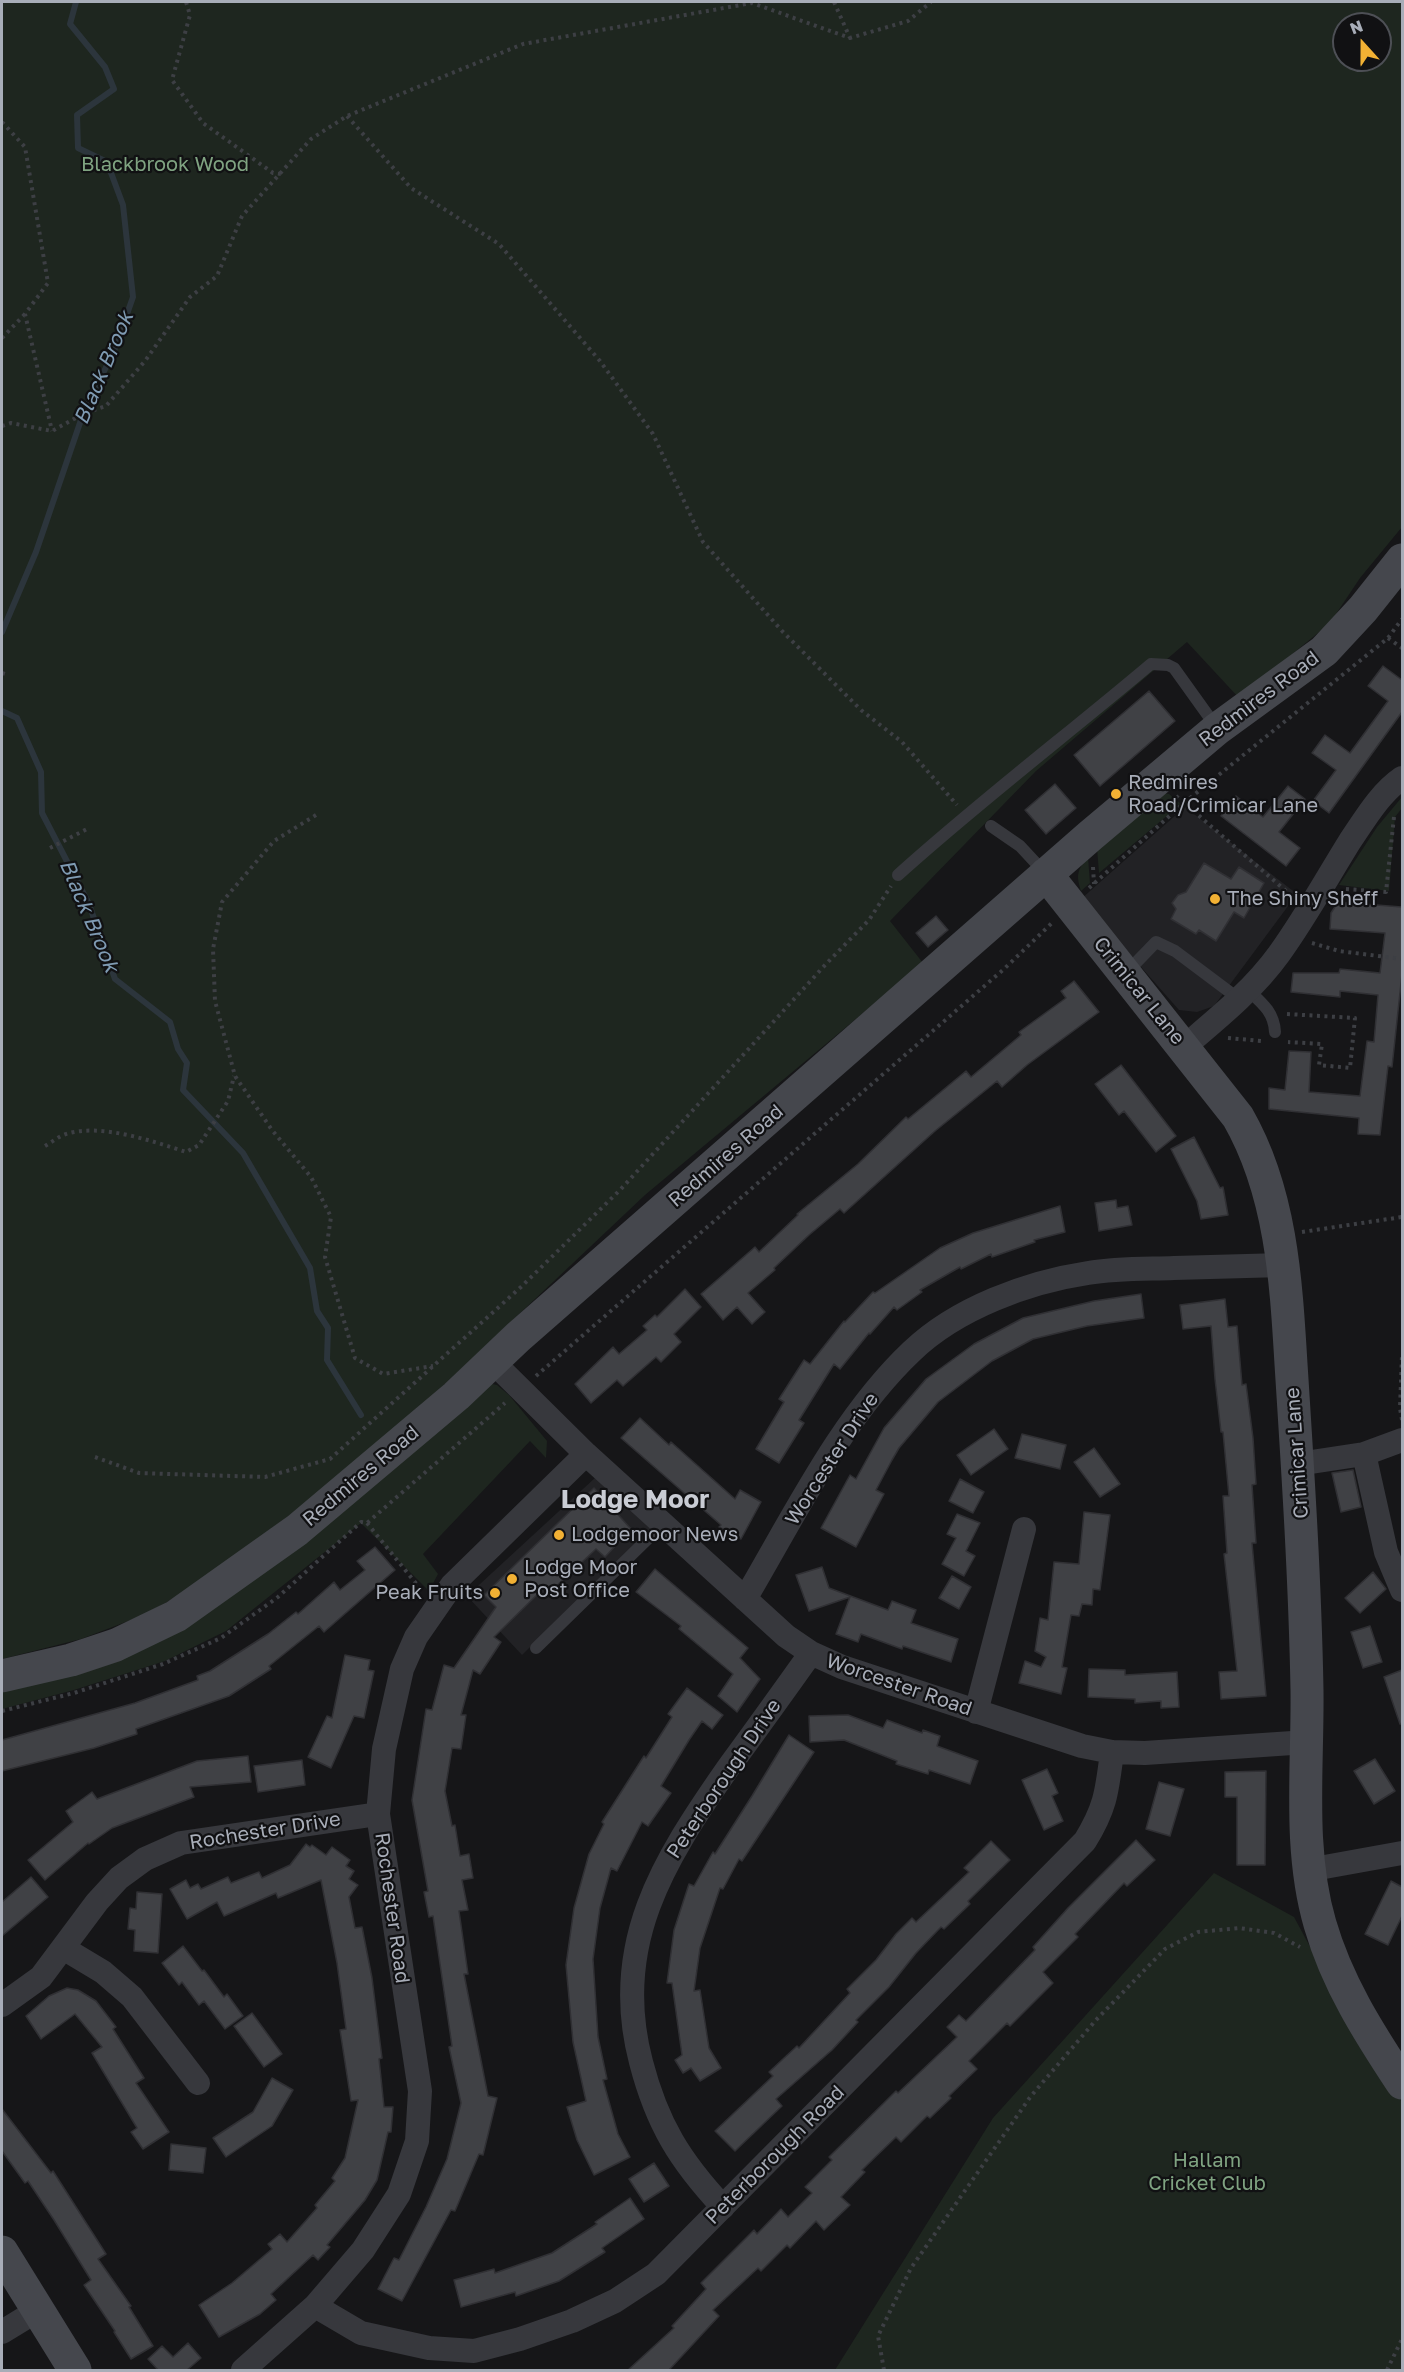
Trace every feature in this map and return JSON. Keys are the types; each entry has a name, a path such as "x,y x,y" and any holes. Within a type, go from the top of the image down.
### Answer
{"street":[{"name":"Redmires Road","path":"2,1676 70,1660 116,1645 176,1616 297,1530 456,1396 492,1361 1046,874 1217,729 1324,651 1363,609 1402,560"},
{"path":"1190,1042 1244,995 1280,952 1321,886 1381,798 1400,779"},
{"name":"Crimicar Lane","path":"1046,874 1125,974 1190,1042 1249,1136 1268,1189 1281,1250 1298,1464 1305,1594 1308,1870 1319,1923 1334,1966 1364,2026 1402,2083"},
{"name":"Worcester Drive","path":"745,1599 855,1416 913,1349 943,1327 981,1305 1017,1290 1089,1273 1281,1250"},
{"name":"Worcester Road","path":"492,1361 586,1454 786,1636 811,1653 842,1667 976,1712 1082,1746 1112,1752 1144,1753 1307,1742"},
{"path":"1298,1464 1365,1454 1402,1440"},
{"name":"Rochester Road","path":"243,2370 315,2306 363,2250 399,2194 417,2141 420,2091 378,1814 384,1749 402,1669 416,1636 452,1585 586,1454"},
{"path":"1365,1454 1386,1552 1402,1590"},
{"path":"976,1712 1024,1529"},
{"name":"Peterborough Drive","path":"723,2207 693,2175 667,2135 646,2081 633,2032 631,1987 636,1949 646,1908 669,1859 695,1816 811,1653"},
{"name":"Peterborough Road","path":"315,2306 361,2333 476,2361 520,2339 572,2321 615,2301 656,2274 1085,1841 1100,1818 1106,1797 1112,1752"},
{"name":"Rochester Drive","path":"2,2005 41,1977 97,1902 119,1878 145,1859 181,1843 378,1814"},
{"path":"1308,1870 1402,1853"},
{"path":"63,1948 103,1972 132,1996 198,2083"},
{"path":"2,2252 75,2370"},
{"path":"2,2332 38,2310"}],"lane":[{"path":"898,875 965,815 1151,664 1168,665 1174,668 1217,729"},
{"path":"991,825 1020,846 1046,874"},
{"path":"1125,974 1156,942 1175,951 1271,1013 1275,1021 1275,1032"},
{"path":"536,1648 663,1524"}],"path":[{"path":"186,2 190,15 172,80 203,123 273,173 281,174"},
{"path":"834,2 850,38"},
{"path":"2,426 11,423 52,430 106,405 145,361 190,297 216,276 242,216 311,139 347,116 523,44 752,3 850,38 908,21 931,2"},
{"path":"347,116 411,188 499,244 600,362 653,434 703,542 783,632 837,687 861,711 902,742 965,815"},
{"path":"2,122 25,147 48,284 25,314 2,338"},
{"path":"25,314 52,430"},
{"path":"520,1390 995,977 1070,905 1184,804 1388,638 1402,619"},
{"path":"1388,638 1402,648"},
{"path":"2,673 9,675"},
{"path":"1321,886 1386,892 1400,779"},
{"path":"1156,781 1307,910"},
{"path":"316,815 274,841 222,902 213,950 215,1000 235,1076 272,1130 311,1177 331,1217 325,1257 355,1358 383,1374 434,1366"},
{"path":"50,848 87,829"},
{"path":"95,1458 139,1473 265,1477 330,1459 521,1287 621,1189 869,920 898,875"},
{"path":"1293,931 1311,943 1339,951 1402,959"},
{"path":"1271,1013 1355,1018 1350,1068 1319,1065 1322,1044 1287,1042"},
{"path":"1190,1042 1265,1041"},
{"path":"45,1146 66,1134 105,1131 152,1141 186,1152 199,1145 228,1101 235,1076"},
{"path":"1281,1250 1402,1216"},
{"path":"1402,1355 1400,1408 1402,1423"},
{"path":"367,1523 436,1607"},
{"path":"884,2370 878,2336 911,2268 1031,2096 1096,2020 1165,1949 1198,1932 1239,1928 1274,1933 1334,1966"},
{"path":"1387,2370 1402,2338"}],"shaded area":[{"path":"1185,807 1297,894 1214,1006 1197,1012 1179,1010 1081,899"},
{"path":"596,1477 652,1527 522,1655 467,1596"}],"green space":[{"name":"Blackbrook Wood","path":"2,2 1402,2 1402,527 1360,578 1330,623 1239,698 1187,642 1036,771 890,921 923,963 645,1195 406,1421 337,1480 190,1589 144,1615 81,1639 2,1659"},
{"path":"1163,793 1169,794 1181,804 1099,873 1097,848"},
{"path":"1402,797 1402,808 1395,817 1389,891 1339,885 1377,827"},
{"path":"1088,857 1090,883 1081,891 1078,873"},
{"path":"483,1382 497,1385 509,1395 547,1441 546,1458 530,1441 423,1554 438,1574 429,1591 361,1523 226,1631 165,1661 74,1690 2,1709 2,1676 116,1645"},
{"name":"Hallam Cricket Club","path":"1214,1873 1294,1917 1376,2069 1402,2102 1402,2370 835,2370 993,2118"}],"building":[{"path":"1383,666 1402,680 1402,712 1329,813 1313,801 1336,770 1312,753 1325,735 1350,753 1388,701 1368,686"},
{"path":"1149,691 1175,721 1100,786 1074,755"},
{"path":"1055,784 1076,808 1046,834 1025,810"},
{"path":"1288,786 1305,799 1279,832 1300,848 1286,866 1221,816 1236,796 1263,817"},
{"name":"The Shiny Sheff","path":"1204,863 1231,879 1239,867 1264,883 1244,918 1234,912 1216,941 1199,930 1196,934 1171,919 1176,909 1172,903 1178,895 1186,892"},
{"path":"1338,902 1402,907 1402,974 1392,1067 1388,1066 1380,1135 1358,1134 1359,1118 1269,1109 1269,1088 1285,1090 1289,1051 1311,1052 1309,1092 1360,1096 1367,1041 1374,1042 1378,995 1340,991 1340,997 1291,992 1293,973 1339,973 1340,969 1380,973 1385,933 1330,929 1331,913"},
{"path":"936,916 948,930 928,947 916,933"},
{"path":"1074,981 1099,1012 1027,1065 1002,1087 997,1081 935,1131 844,1213 840,1209 809,1235 774,1268 775,1270 748,1293 765,1312 752,1324 737,1307 723,1320 701,1294 755,1247 759,1252 797,1214 858,1164 906,1117 908,1119 966,1071 971,1077 1021,1035 1019,1032 1066,998 1061,991"},
{"path":"1121,1065 1176,1136 1156,1152 1124,1111 1119,1115 1095,1084"},
{"path":"1194,1137 1220,1188 1223,1187 1228,1215 1201,1219 1197,1201 1171,1149"},
{"path":"1116,1200 1117,1208 1128,1206 1132,1225 1099,1231 1095,1203"},
{"path":"1060,1206 1065,1232 1034,1240 1035,1242 992,1257 991,1254 961,1269 960,1267 920,1290 922,1292 897,1310 894,1307 840,1369 834,1364 799,1420 804,1423 779,1463 756,1449 784,1402 779,1399 804,1360 810,1364 844,1321 873,1292 875,1293 940,1248 973,1233"},
{"path":"685,1289 701,1307 674,1334 681,1342 661,1362 656,1357 623,1386 617,1380 591,1403 575,1384 613,1347 619,1354 647,1330 643,1326 655,1315 657,1317"},
{"path":"1141,1294 1144,1318 1087,1326 1033,1339 992,1361 938,1402 899,1448 892,1460 876,1490 884,1494 856,1547 821,1528 850,1475 856,1479 884,1428 926,1379 974,1344 1023,1318 1094,1301"},
{"path":"1225,1299 1228,1327 1237,1326 1242,1385 1246,1384 1253,1438 1256,1484 1252,1485 1256,1543 1252,1543 1266,1696 1221,1699 1219,1672 1237,1671 1224,1554 1227,1553 1223,1496 1229,1496 1223,1432 1221,1432 1215,1379 1211,1326 1183,1329 1180,1305"},
{"path":"640,1418 669,1445 671,1442 735,1499 740,1490 761,1502 741,1539 719,1527 721,1525 621,1438"},
{"path":"994,1429 1008,1449 971,1475 957,1455"},
{"path":"1022,1434 1066,1445 1060,1469 1015,1458"},
{"path":"1094,1448 1120,1484 1100,1497 1074,1462"},
{"path":"1353,1470 1361,1507 1341,1512 1332,1473"},
{"path":"960,1479 984,1492 973,1513 949,1501"},
{"path":"594,1488 631,1529 605,1557 596,1549 550,1592 545,1587 494,1637 501,1642 480,1674 473,1670 461,1715 466,1715 461,1749 452,1748 445,1791 452,1826 455,1825 460,1856 469,1854 473,1878 462,1880 468,1910 459,1911 468,1974 464,1974 488,2096 497,2098 483,2155 479,2154 455,2211 451,2210 402,2301 378,2289 394,2258 399,2260 426,2207 447,2159 461,2103 449,2047 452,2046 433,1916 429,1917 424,1892 428,1891 412,1800 426,1709 432,1710 444,1665 454,1668 496,1607 484,1595"},
{"path":"1084,1512 1110,1515 1100,1590 1093,1589 1092,1605 1082,1604 1079,1616 1071,1615 1062,1667 1067,1668 1061,1694 1019,1683 1025,1661 1041,1667 1046,1657 1035,1651 1040,1618 1048,1620 1054,1562 1079,1564"},
{"path":"957,1514 980,1523 966,1551 975,1556 964,1576 942,1564 956,1538 947,1534"},
{"path":"375,1547 395,1570 324,1632 319,1626 269,1666 271,1669 229,1696 136,1729 137,1734 94,1748 2,1771 2,1740 135,1703 198,1680 197,1676 210,1671 268,1634 296,1612 298,1614 334,1582 340,1590 365,1570 357,1561"},
{"path":"822,1567 829,1588 888,1610 892,1601 916,1610 911,1623 958,1639 951,1662 903,1646 902,1649 861,1634 858,1642 836,1634 850,1597 809,1611 796,1575"},
{"path":"655,1569 748,1648 740,1658 760,1679 737,1712 718,1696 733,1674 679,1629 681,1626 636,1592"},
{"path":"1373,1572 1386,1589 1360,1613 1345,1598"},
{"path":"952,1576 971,1587 959,1609 939,1598"},
{"path":"1370,1626 1382,1662 1363,1668 1351,1632"},
{"path":"345,1655 370,1660 368,1670 374,1671 364,1718 354,1716 331,1768 308,1757 327,1716 332,1718"},
{"path":"1089,1669 1125,1670 1125,1675 1177,1672 1179,1707 1161,1708 1161,1701 1135,1703 1135,1699 1088,1697"},
{"path":"1402,1670 1402,1724 1400,1724 1384,1677"},
{"path":"687,1688 723,1715 712,1729 702,1721 689,1740 661,1786 671,1793 648,1826 642,1822 617,1871 611,1868 600,1908 593,1959 598,2037 607,2079 603,2080 618,2134 630,2157 594,2175 577,2140 567,2107 586,2101 573,2042 566,1965 574,1908 589,1854 604,1824 602,1822 644,1756 646,1758 672,1717 668,1714"},
{"path":"848,1715 883,1728 887,1720 922,1733 923,1730 940,1736 937,1746 978,1761 970,1784 929,1770 928,1774 896,1764 897,1761 844,1740 810,1742 809,1716"},
{"path":"789,1735 814,1752 742,1861 739,1859 723,1889 720,1888 700,1948 694,1991 700,1990 709,2048 721,2068 700,2081 691,2068 683,2073 675,2060 682,2055 672,1983 667,1983 674,1930 689,1884 694,1886 713,1852 715,1854"},
{"path":"248,1756 251,1782 190,1787 194,1797 112,1828 88,1843 45,1880 28,1860 73,1822 66,1811 92,1792 97,1799 197,1761"},
{"path":"1375,1759 1395,1791 1374,1804 1354,1771"},
{"path":"302,1760 305,1785 258,1792 254,1766"},
{"path":"1047,1769 1058,1793 1052,1796 1063,1821 1044,1830 1022,1780"},
{"path":"1266,1771 1265,1865 1237,1865 1237,1797 1225,1797 1225,1772"},
{"path":"1159,1782 1184,1789 1170,1836 1146,1829"},
{"path":"1136,1840 1155,1860 1127,1886 1124,1883 1075,1934 1078,1937 1043,1972 1053,1983 1010,2026 1007,2023 969,2061 977,2069 949,2096 951,2098 930,2118 927,2116 901,2142 896,2137 862,2170 865,2172 841,2197 850,2205 824,2230 816,2221 790,2248 787,2245 761,2271 758,2268 713,2310 719,2316 669,2370 628,2370 674,2328 672,2326 706,2289 701,2283 754,2230 757,2234 781,2209 788,2217 812,2193 805,2187 832,2160 829,2157 896,2091 898,2093 957,2037 947,2027 959,2015 966,2021 1035,1950 1033,1947 1068,1908"},
{"path":"991,1841 1010,1860 968,1901 970,1904 944,1929 941,1927 916,1953 889,1987 856,2020 858,2022 832,2050 776,2099 782,2106 735,2151 715,2131 773,2076 769,2072 797,2046 799,2048 850,1993 847,1989 876,1960 896,1934 912,1918 916,1922 969,1872 964,1868"},
{"path":"306,1844 310,1847 312,1845 326,1855 332,1847 350,1860 346,1866 354,1871 349,1879 358,1885 349,1897 355,1928 362,1927 372,1978 382,2058 379,2059 384,2107 393,2107 391,2132 388,2132 377,2180 365,2200 327,2245 330,2247 318,2260 313,2255 271,2294 276,2300 260,2314 219,2337 199,2305 232,2283 272,2249 268,2244 280,2234 287,2242 317,2208 315,2205 335,2181 332,2178 345,2158 358,2100 351,2101 340,2030 346,2029 337,1963 321,1880 278,1898 276,1893 224,1916 217,1902 187,1919 170,1889 186,1880 190,1888 198,1884 201,1889 228,1877 231,1883 259,1872 262,1878 290,1865"},
{"path":"31,1877 48,1897 2,1936 2,1902"},
{"path":"1391,1881 1402,1887 1402,1916 1388,1945 1365,1934"},
{"path":"137,1892 162,1894 158,1953 134,1951 135,1930 128,1929 130,1908 136,1909"},
{"path":"183,1946 224,1997 227,1994 243,2016 225,2029 204,2001 199,2005 182,1982 179,1985 162,1963"},
{"path":"67,1988 78,1990 96,2001 116,2027 113,2029 144,2078 136,2083 169,2132 143,2149 131,2132 137,2128 92,2053 102,2047 75,2014 41,2039 26,2016 49,1996"},
{"path":"252,2013 282,2054 264,2067 234,2026"},
{"path":"272,2078 293,2090 272,2126 226,2157 213,2138 253,2112"},
{"path":"2,2109 51,2173 53,2171 106,2254 98,2259 131,2306 129,2307 153,2346 131,2359 84,2285 91,2280 54,2220 28,2181 25,2183 2,2151"},
{"path":"171,2144 206,2148 203,2173 169,2170"},
{"path":"654,2163 669,2186 644,2202 629,2179"},
{"path":"630,2198 644,2219 602,2248 605,2252 559,2281 516,2296 515,2292 461,2307 454,2280 494,2269 495,2273 552,2253 597,2224 595,2222"},
{"path":"188,2343 201,2358 187,2370 158,2370 148,2359 162,2346 173,2357"}],"waterway":[{"name":"Black Brook","path":"2,632 36,552 83,414 114,351 133,297 123,205 107,162 78,148 77,115 114,89 105,67 70,24 76,2"},
{"name":"Black Brook","path":"2,711 17,718 41,772 42,813 89,904 115,979 170,1022 178,1049 187,1063 183,1090 243,1153 310,1268 317,1311 328,1328 327,1360 361,1415"}],"place":[{"name":"Redmires Road/Crimicar Lane","path":"1116,794"},
{"name":"The Shiny Sheff","path":"1215,899"},
{"name":"Lodgemoor News","path":"559,1535"},
{"name":"Lodge Moor Post Office","path":"512,1579"},
{"name":"Peak Fruits","path":"495,1593"}],"district":[{"name":"Lodge Moor","path":"635,1500"}]}
